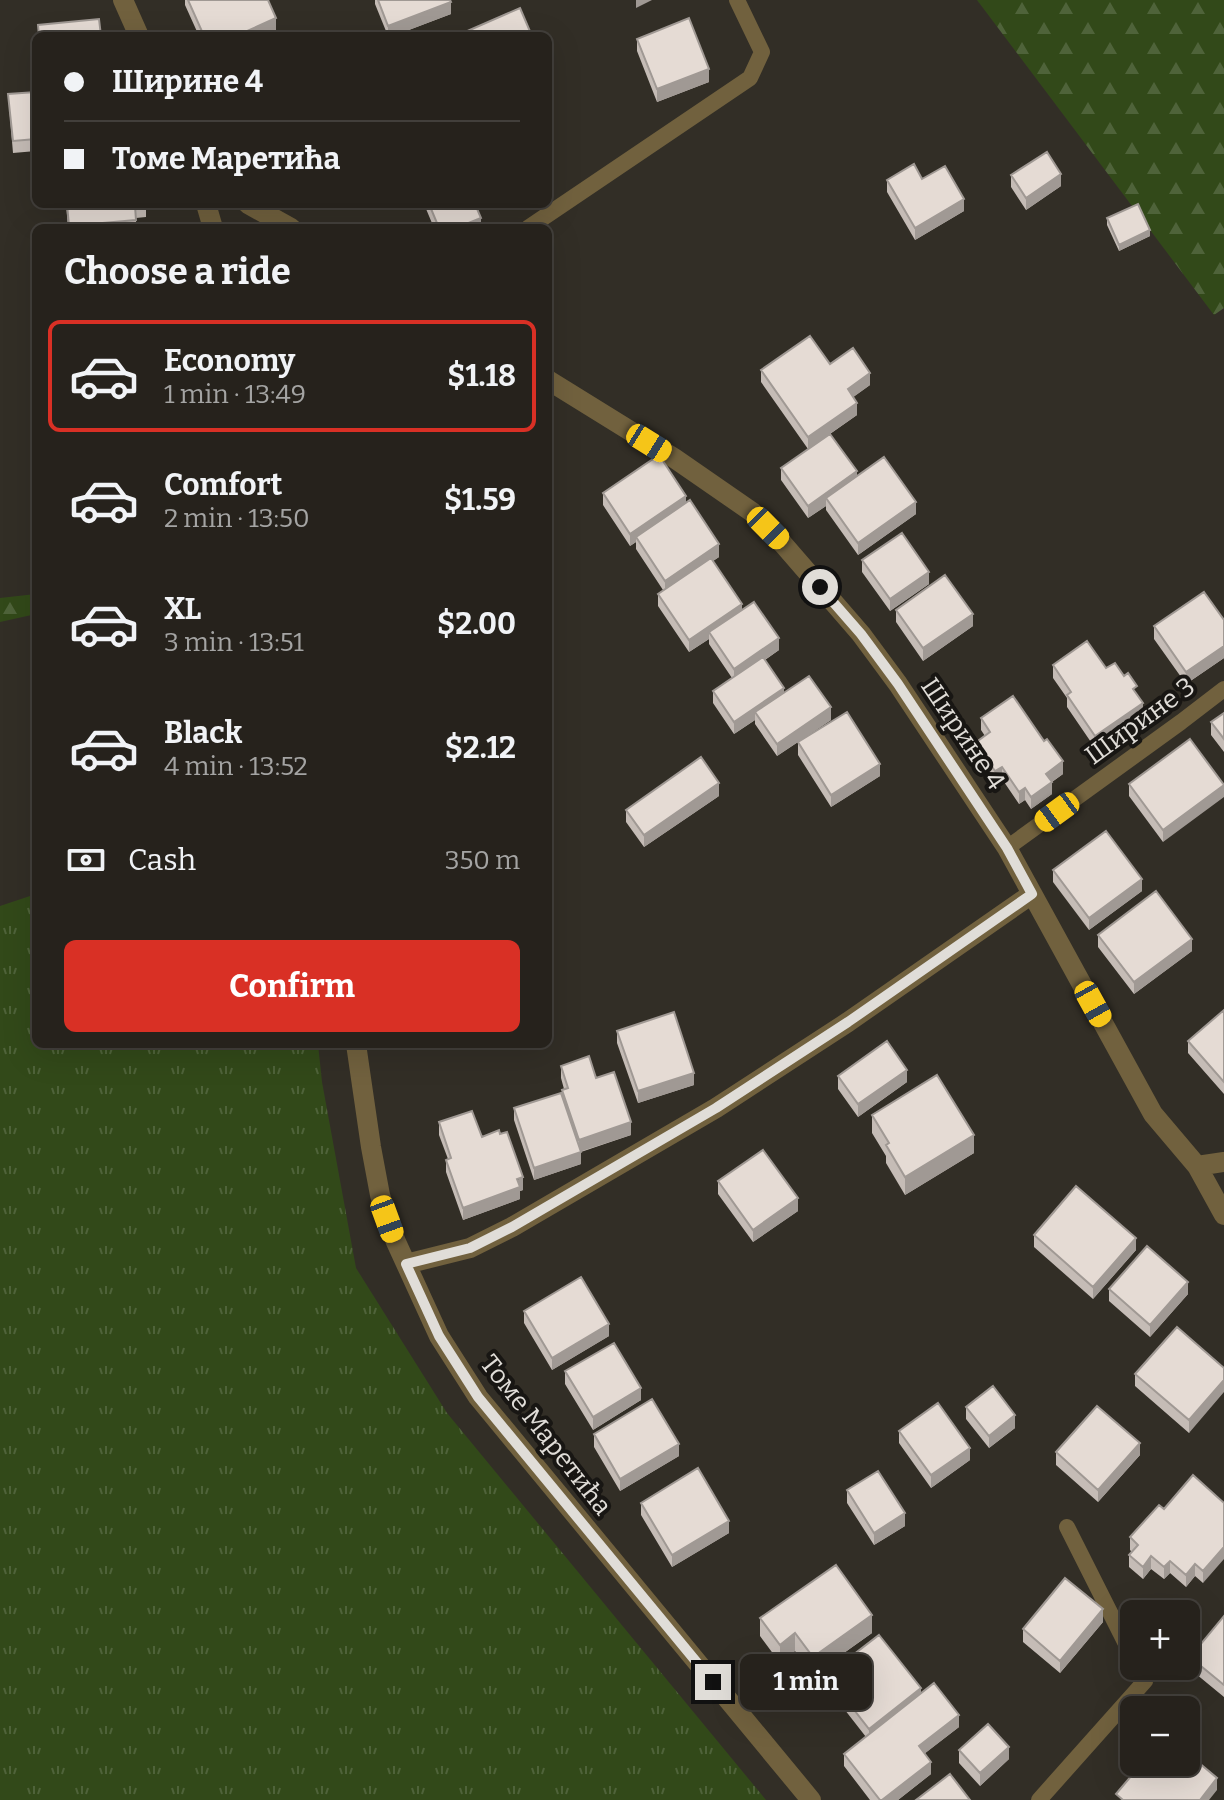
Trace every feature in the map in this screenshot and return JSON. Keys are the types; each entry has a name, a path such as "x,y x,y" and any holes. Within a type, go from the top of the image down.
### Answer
{"street":[{"path":"123,0 137,32"},
{"path":"255,208 284,224"},
{"name":"Ширине 4","path":"552,382 674,458 752,512 861,634 1007,848 1153,1114 1197,1166 1224,1215"},
{"path":"406,1264 470,1248 512,1227 716,1108 848,1022 1032,894"},
{"name":"Томе Маретића","path":"357,1048 380,1195 396,1242 439,1336 478,1397 811,1800"},
{"path":"1197,1166 1224,1162"}],"lane":[{"path":"534,224 750,78 762,52 737,0"},
{"name":"Ширине 3","path":"1007,848 1224,689"},
{"path":"1067,1527 1120,1632"},
{"path":"1039,1800 1136,1680"}],"green space":[{"path":"977,0 1224,0 1224,308 1214,315"},
{"path":"32,594 32,615 0,622 0,598"},
{"path":"32,895 32,1048 318,1048 356,1268 447,1413 766,1800 0,1800 0,906"}],"building":[{"path":"188,0 268,0 276,18 245,32 202,32"},
{"path":"378,0 450,0 451,2 388,26"},
{"path":"520,8 530,32 465,32"},
{"path":"689,18 709,69 657,89 637,39"},
{"path":"99,19 101,32 39,32 38,25"},
{"path":"32,92 32,139 13,141 8,94"},
{"path":"1047,152 1061,174 1026,198 1011,175"},
{"path":"914,164 922,179 945,166 964,199 915,228 887,180"},
{"path":"1138,204 1150,230 1119,245 1107,218"},
{"path":"67,208 135,208 136,220 69,224"},
{"path":"431,208 477,208 481,218 466,224 437,224"},
{"path":"810,336 830,364 853,348 870,373 848,389 857,403 808,437 761,370"},
{"path":"830,434 857,471 808,506 781,468"},
{"path":"659,455 686,496 630,534 603,493"},
{"path":"884,457 916,502 858,543 826,498"},
{"path":"690,500 719,544 665,581 636,537"},
{"path":"902,533 929,572 890,599 862,560"},
{"path":"711,558 742,604 689,640 658,594"},
{"path":"945,575 973,614 923,648 896,610"},
{"path":"1204,592 1224,620 1224,646 1186,672 1154,626"},
{"path":"754,602 779,638 734,669 709,632"},
{"path":"1087,641 1106,668 1115,663 1124,676 1128,673 1137,686 1133,689 1143,703 1095,736 1067,695 1071,692 1053,665"},
{"path":"763,657 784,688 734,722 713,691"},
{"path":"809,676 831,707 777,744 755,712"},
{"path":"1013,696 1044,741 1047,739 1063,761 1046,774 1052,782 1031,797 1025,788 1019,792 1002,767 995,771 975,743 990,732 981,718"},
{"path":"847,712 880,764 831,795 798,742"},
{"path":"1224,713 1224,739 1211,722"},
{"path":"1190,739 1224,785 1163,830 1129,784"},
{"path":"701,757 719,783 644,835 626,810"},
{"path":"1106,831 1142,879 1089,918 1053,870"},
{"path":"1156,891 1192,939 1134,982 1098,935"},
{"path":"1224,1010 1224,1082 1188,1041"},
{"path":"674,1012 694,1073 638,1091 617,1031"},
{"path":"887,1041 907,1070 858,1104 838,1076"},
{"path":"589,1056 596,1078 614,1072 631,1122 579,1140 562,1090 568,1088 561,1066"},
{"path":"937,1075 974,1135 905,1177 872,1115"},
{"path":"561,1093 581,1152 534,1168 514,1108"},
{"path":"472,1111 482,1137 499,1130 500,1134 507,1132 523,1177 517,1179 520,1187 463,1208 446,1160 451,1158 439,1122"},
{"path":"763,1150 798,1198 753,1230 718,1181"},
{"path":"1076,1186 1136,1238 1093,1287 1034,1235"},
{"path":"1147,1246 1188,1282 1150,1325 1109,1289"},
{"path":"581,1277 609,1324 552,1358 524,1311"},
{"path":"1177,1327 1224,1368 1224,1380 1189,1420 1135,1374"},
{"path":"614,1343 641,1388 593,1417 565,1371"},
{"path":"993,1386 1015,1415 989,1436 966,1407"},
{"path":"652,1399 679,1444 620,1479 594,1434"},
{"path":"938,1403 970,1448 931,1475 899,1431"},
{"path":"1097,1406 1140,1443 1098,1490 1056,1452"},
{"path":"698,1468 729,1521 672,1555 641,1503"},
{"path":"878,1471 905,1513 874,1533 847,1490"},
{"path":"1193,1475 1224,1503 1224,1547 1203,1571 1195,1564 1186,1575 1170,1561 1164,1567 1151,1556 1143,1567 1129,1555 1138,1545 1130,1537 1159,1505 1164,1509"},
{"path":"836,1565 872,1615 813,1657 795,1633 780,1645 760,1618"},
{"path":"1065,1578 1103,1609 1060,1661 1023,1629"},
{"path":"1224,1616 1224,1685 1200,1665 1200,1645"},
{"path":"879,1635 921,1688 869,1729 827,1675"},
{"path":"934,1683 959,1715 919,1746 931,1762 880,1800 844,1754"},
{"path":"988,1724 1009,1747 980,1773 959,1750"},
{"path":"1200,1764 1217,1778 1200,1800 1123,1800 1116,1794 1131,1776 1200,1776"},
{"path":"950,1774 970,1800 916,1800"}],"route":[{"path":"713,1682 478,1397 439,1336 406,1264 470,1248 512,1227 716,1108 848,1022 1032,894 1007,848 898,684 861,634 820,587"}]}
